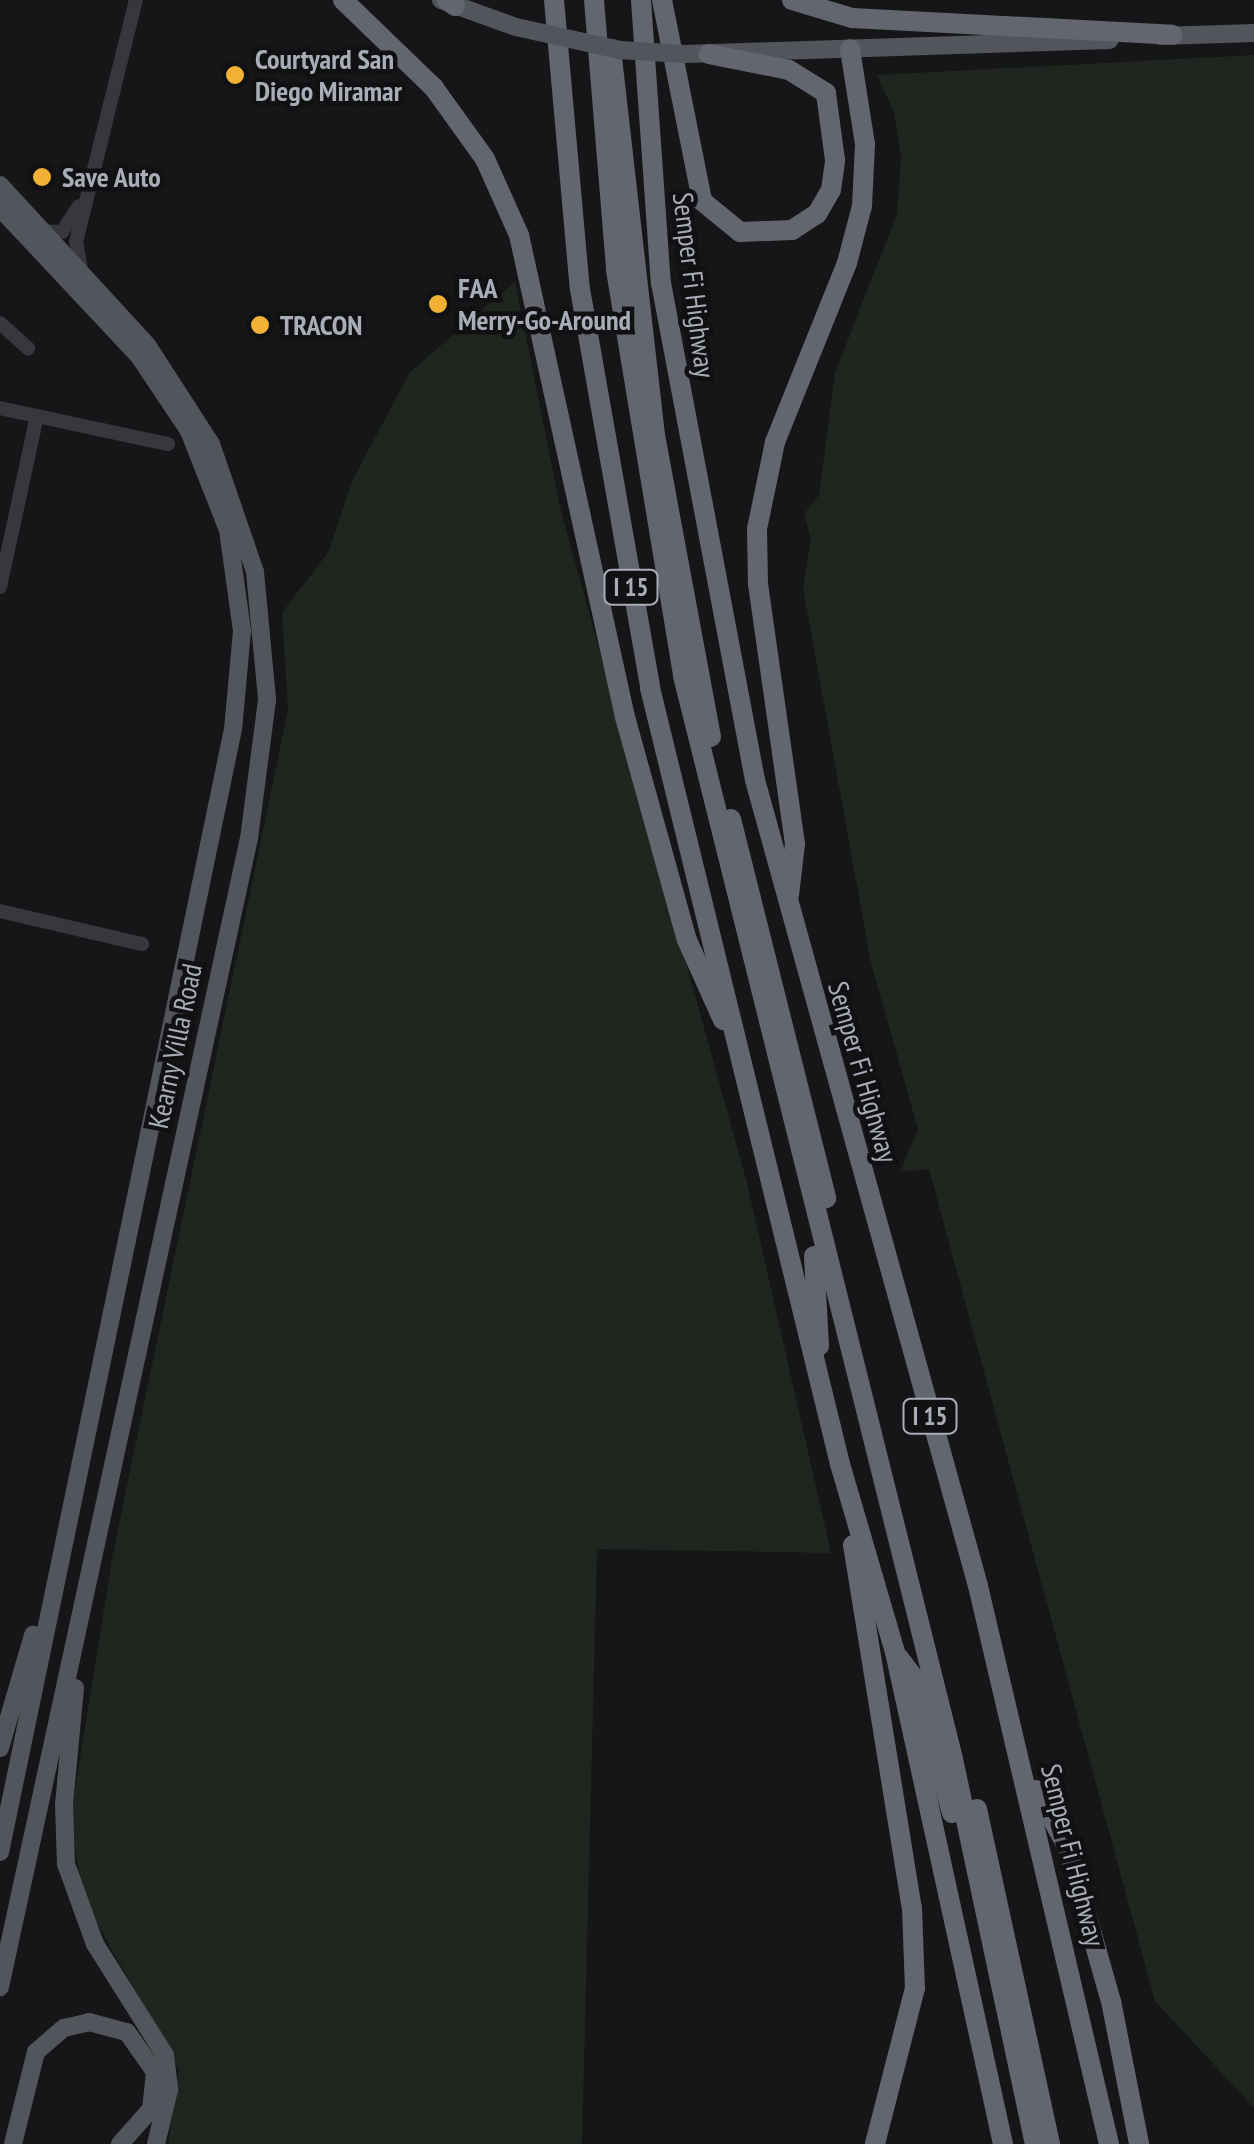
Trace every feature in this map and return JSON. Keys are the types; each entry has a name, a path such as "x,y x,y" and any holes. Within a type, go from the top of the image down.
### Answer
{"highway":[{"path":"343,0 434,88 485,159 519,236 625,717 687,940 746,1072"},
{"path":"544,0 559,94"},
{"name":"I 15","path":"554,0 559,94 580,290 640,640 840,1464 895,1652 1003,2144"},
{"path":"594,0 616,270 655,530 683,676 992,1938 1036,2144"},
{"path":"607,0 630,257 655,435 712,740 969,1774 1050,2144"},
{"name":"Semper Fi Highway","path":"641,0 662,283 722,623 788,906 1022,1766 1108,2144"},
{"path":"662,0 702,202 740,232 792,230 817,214 831,190 835,160 826,93 789,70 710,54"},
{"path":"792,0 852,18 1172,35"},
{"path":"788,906 795,844 758,584 757,528 774,442 847,262 862,206 865,144 850,50"},
{"path":"800,1155 819,1282 816,1362"},
{"path":"840,1464 912,1908 915,1988 875,2139"},
{"path":"895,1652 915,1679 978,1912 992,1938"},
{"path":"1022,1766 1067,1846 1111,2001 1140,2144"}],"main road":[{"path":"448,2 516,27 620,50 686,54 1254,33"},
{"name":"Kearny Villa Road","path":"0,185 161,362 223,470 255,572 267,700 248,838 0,1988"},
{"name":"Kearny Villa Road","path":"0,208 139,356 190,431 228,530 242,630 233,729 0,1852"},
{"path":"0,1748 50,1598"},
{"path":"68,1674 75,1689 64,1804 66,1864 95,1944 165,2055 169,2090 156,2144"},
{"path":"13,2144 31,2063 64,2028 99,2022 127,2032 150,2059 155,2094 147,2144"},
{"path":"120,2144 144,2122 155,2094"}],"street":[{"path":"82,276 76,242 136,0"},
{"path":"33,225 62,232 87,192"},
{"path":"0,323 28,348"},
{"path":"0,408 168,444"},
{"path":"0,586 37,416"},
{"path":"0,911 142,944"}],"shaded area":[{"path":"1254,55 1254,2108 1155,2001 929,1169 900,1172 918,1129 871,963 803,588 811,539 804,514 819,495 835,373 897,214 901,157 894,113 877,75"},
{"path":"515,282 561,511 747,1183 831,1553 597,1549 582,2144 168,2144 179,2069 81,1894 71,1815 113,1553 288,710 282,613 329,551 352,481 410,372"}],"place":[{"name":"Courtyard San Diego Miramar","path":"235,75"},
{"name":"Save Auto","path":"42,177"},
{"name":"FAA Merry-Go-Around","path":"438,304"},
{"name":"TRACON","path":"260,325"}]}
